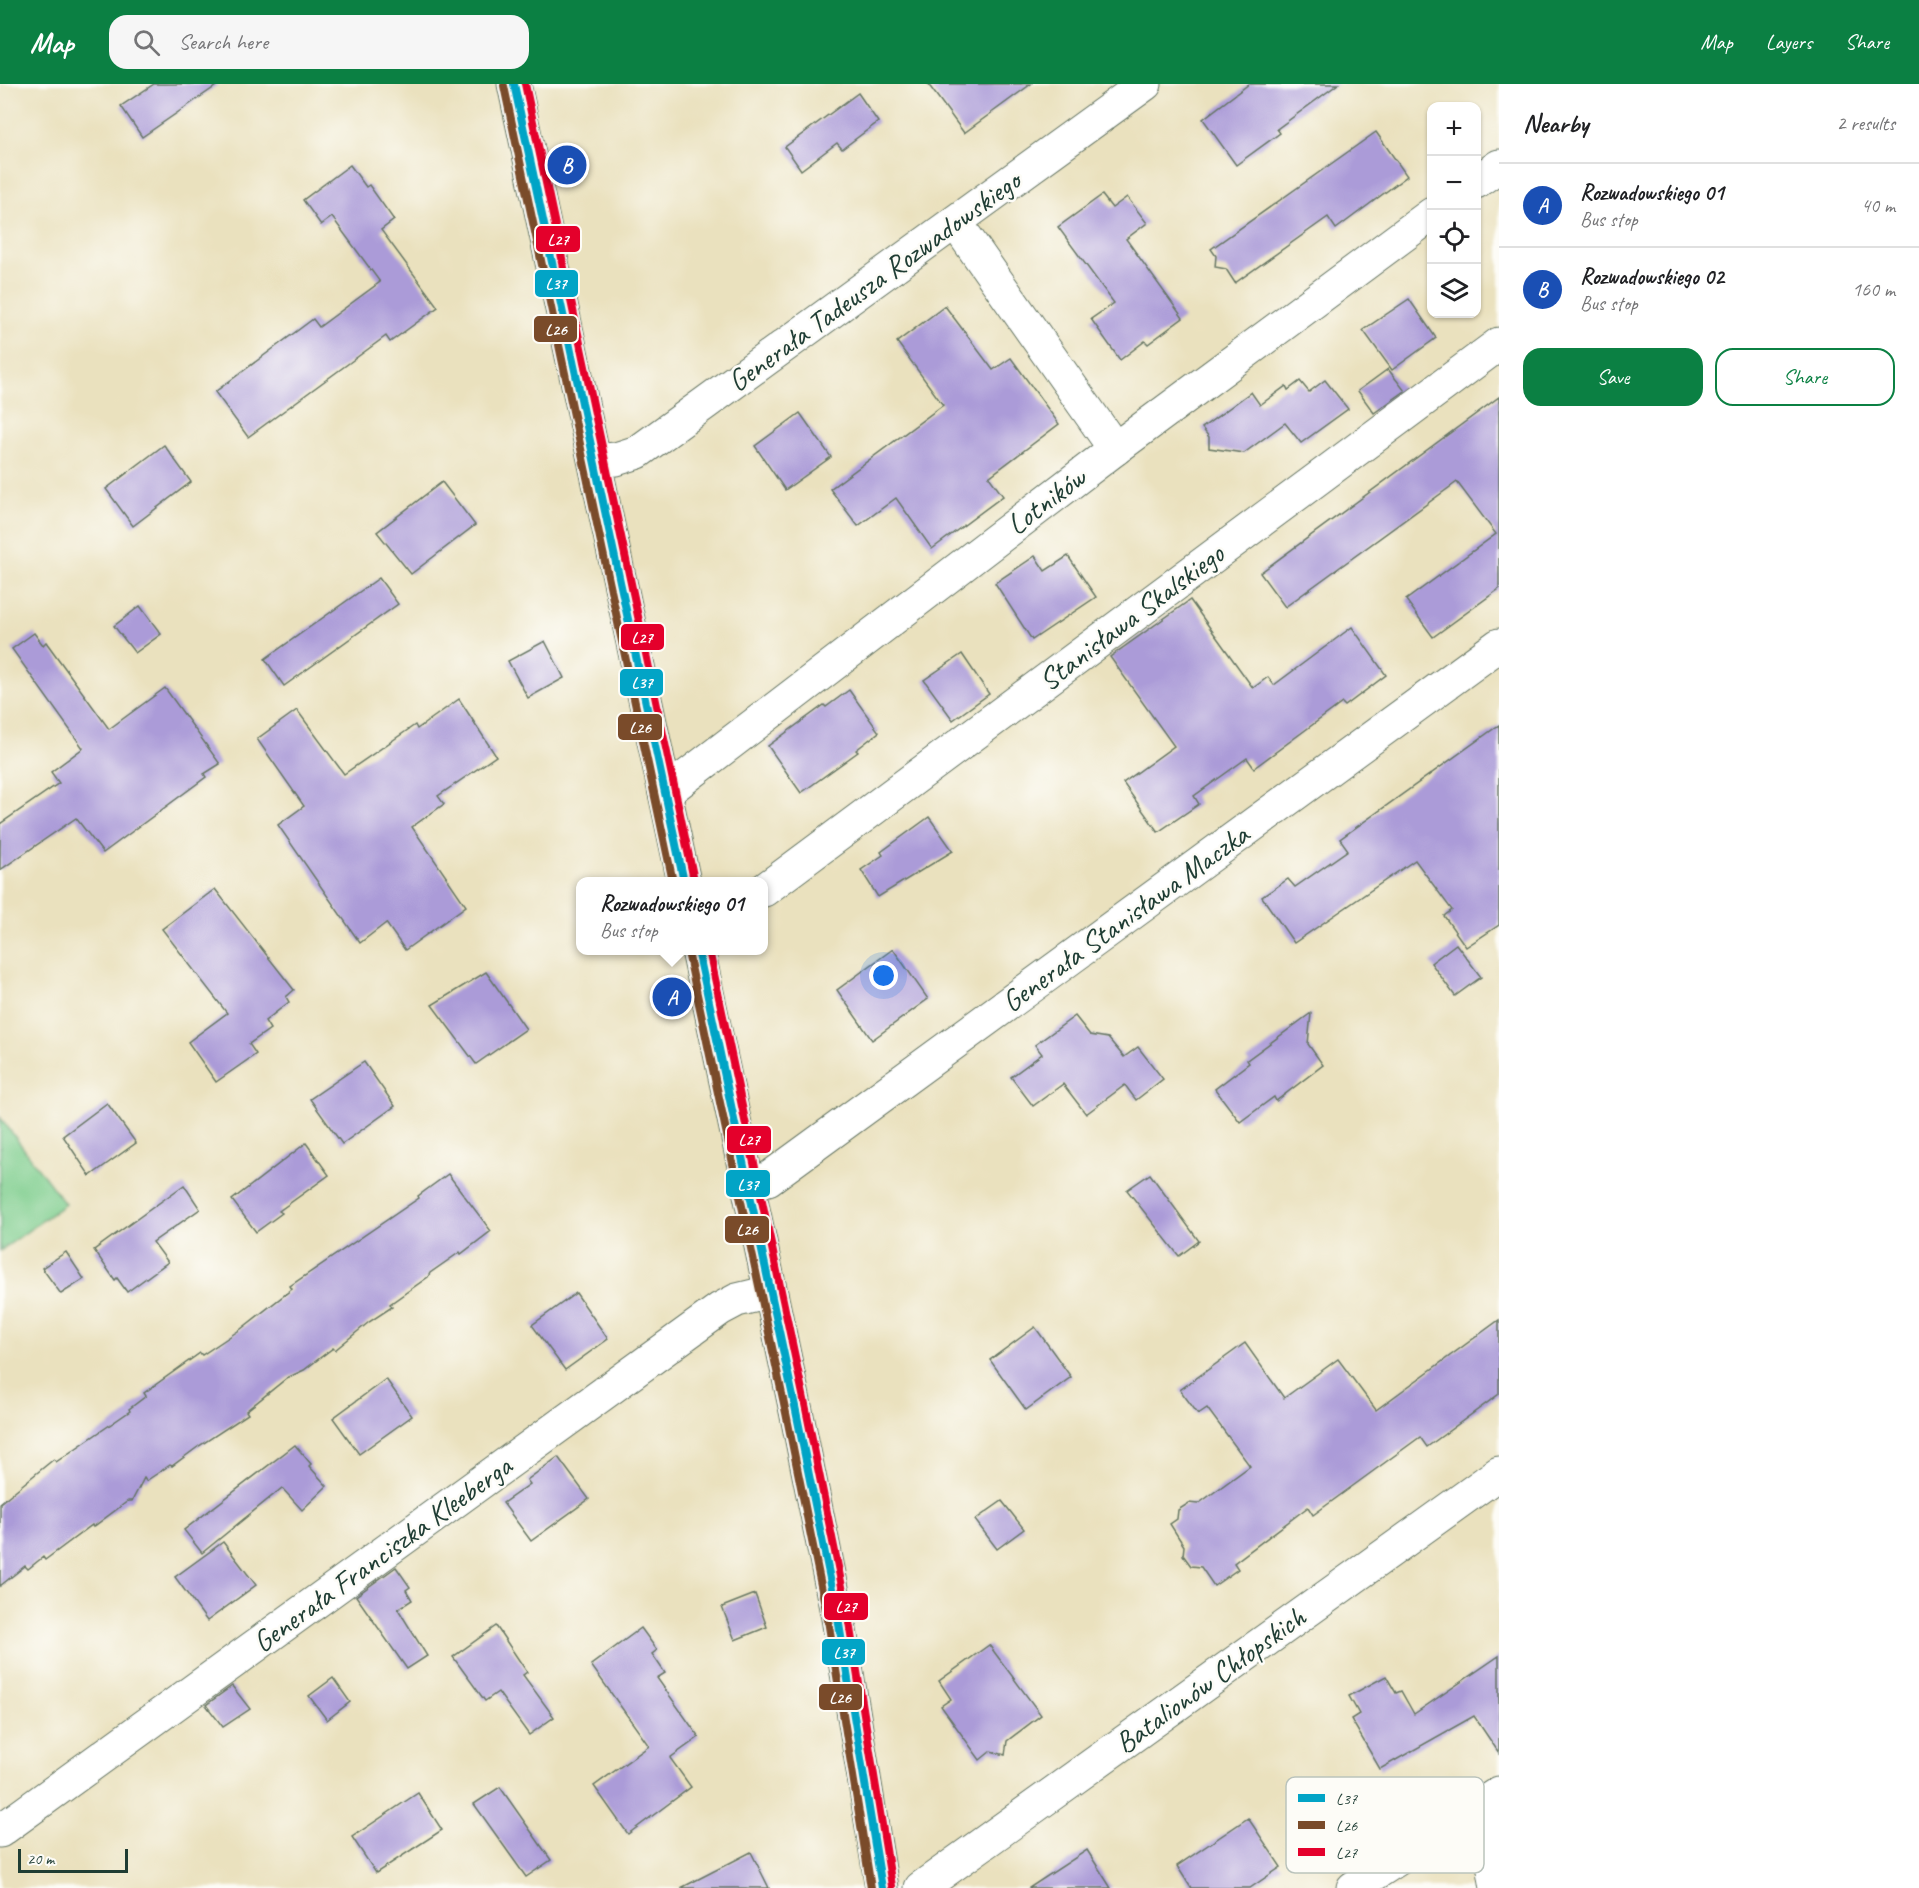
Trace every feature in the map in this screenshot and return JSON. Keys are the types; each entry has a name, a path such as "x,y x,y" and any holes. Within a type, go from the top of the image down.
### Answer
{"street":[{"path":"514,84 683,877"},
{"name":"Generała Tadeusza Rozwadowskiego","path":"595,461 616,459 638,452 1145,84"},
{"path":"1481,179 1499,166"},
{"name":"Lotników","path":"665,793 1115,449 1427,217"},
{"path":"956,223 1115,449"},
{"name":"Stanisława Skalskiego","path":"768,887 1499,344"},
{"name":"Generała Stanisława Maczka","path":"747,1185 768,1179 1499,645"},
{"path":"699,955 838,1618 882,1888"},
{"name":"Generała Franciszka Kleeberga","path":"0,1831 720,1309 737,1300 770,1292"},
{"name":"Batalionów Chłopskich","path":"921,1888 1499,1473"},
{"path":"1491,1798 1497,1888"},
{"path":"1353,1888 1376,1873"}],"green space":[{"path":"0,1117 65,1204 0,1251"}],"building":[{"path":"154,84 219,84 142,137 121,106"},
{"path":"928,84 1031,84 964,133"},
{"path":"1249,84 1338,84 1277,129 1280,133 1236,165 1203,119"},
{"path":"858,93 878,122 842,149 837,143 801,170 785,147"},
{"path":"1376,132 1407,176 1336,229 1328,217 1235,283 1226,269 1215,267 1216,256 1211,249"},
{"path":"350,165 366,187 369,185 394,220 381,230 438,307 390,342 386,336 248,437 215,392 313,319 319,327 380,282 332,217 321,225 303,200"},
{"path":"1102,195 1112,208 1127,197 1147,223 1126,239 1183,318 1148,344 1145,341 1120,360 1091,319 1114,303 1058,227"},
{"path":"1409,299 1436,338 1392,370 1363,330"},
{"path":"945,306 993,370 1011,358 1059,424 989,477 1003,496 932,549 896,498 858,526 830,489 943,405 897,342"},
{"path":"1388,369 1405,391 1374,413 1358,391"},
{"path":"1325,380 1348,409 1301,443 1285,423 1244,453 1209,448 1209,437 1202,428 1251,392 1260,405 1286,386 1288,390 1300,381 1309,392"},
{"path":"1499,397 1499,589 1433,637 1406,600 1496,534 1457,482 1285,607 1260,573"},
{"path":"800,413 831,457 785,490 755,446"},
{"path":"164,445 191,482 133,526 106,489"},
{"path":"442,482 475,525 411,574 377,532"},
{"path":"1035,556 1045,571 1068,556 1096,597 1032,640 995,583"},
{"path":"379,578 398,604 284,686 265,659"},
{"path":"1190,600 1253,688 1268,677 1274,685 1352,627 1386,675 1345,706 1342,703 1254,768 1247,758 1194,796 1199,804 1158,832 1123,783 1174,746 1110,657"},
{"path":"140,606 161,634 135,653 114,626"},
{"path":"34,633 43,645 46,642 109,729 165,688 220,764 204,774 206,777 103,853 76,818 0,870 0,824 59,783 51,772 83,748 12,649"},
{"path":"545,641 564,678 528,698 508,661"},
{"path":"962,654 989,694 953,720 924,680"},
{"path":"849,690 879,732 856,750 858,752 801,793 768,746 824,705 826,707"},
{"path":"459,699 496,756 438,796 444,804 412,827 466,906 405,950 386,923 360,943 278,825 304,806 257,739 297,710 344,774 415,725 417,729"},
{"path":"1499,725 1499,925 1466,947 1444,916 1452,910 1415,860 1294,943 1262,897 1288,879 1295,887 1348,850 1340,839"},
{"path":"929,817 953,851 878,897 861,870 883,855 881,852"},
{"path":"215,889 294,990 286,997 289,1002 265,1021 270,1029 249,1044 256,1054 216,1082 188,1042 227,1013 162,929"},
{"path":"1456,944 1481,977 1455,996 1431,963"},
{"path":"893,949 928,999 872,1040 837,990"},
{"path":"486,972 526,1029 476,1064 432,1005"},
{"path":"1311,1013 1308,1044 1323,1065 1276,1101 1274,1097 1240,1122 1215,1089 1249,1063 1247,1060"},
{"path":"1075,1016 1090,1035 1108,1038 1124,1057 1138,1047 1163,1079 1136,1100 1125,1085 1086,1114 1063,1084 1033,1106 1011,1077 1042,1054 1035,1045"},
{"path":"364,1062 395,1106 342,1144 310,1099"},
{"path":"107,1103 136,1143 90,1176 63,1136"},
{"path":"306,1143 329,1175 279,1211 282,1213 256,1232 232,1200"},
{"path":"448,1174 491,1231 461,1254 460,1252 430,1273 428,1277 390,1304 392,1307 369,1322 335,1350 333,1348 304,1370 287,1378 246,1411 248,1414 172,1466 170,1465 146,1481 144,1478 132,1501 128,1501 93,1527 92,1525 45,1560 43,1557 28,1569 25,1566 0,1586 0,1503 54,1459 56,1462 130,1411 129,1409 146,1396 144,1393 200,1353 202,1355 241,1329 292,1289 290,1286 419,1198 418,1196"},
{"path":"1150,1174 1199,1241 1179,1256 1127,1190"},
{"path":"184,1185 200,1209 153,1242 168,1262 127,1292 117,1278 115,1280 94,1250"},
{"path":"66,1252 84,1279 61,1294 42,1268"},
{"path":"576,1293 608,1339 565,1370 532,1325"},
{"path":"1499,1320 1499,1394 1427,1447 1420,1437 1313,1515 1308,1507 1234,1563 1238,1569 1214,1586 1201,1567 1191,1566 1183,1555 1184,1546 1170,1524 1177,1519 1178,1510 1189,1503 1198,1504 1250,1466 1207,1408 1198,1414 1180,1390 1245,1343 1284,1398 1338,1359 1376,1410"},
{"path":"1035,1327 1071,1377 1026,1410 990,1360"},
{"path":"386,1379 412,1416 359,1454 333,1418"},
{"path":"295,1445 311,1464 309,1466 327,1486 302,1510 282,1488 202,1553 184,1530"},
{"path":"558,1457 589,1499 531,1541 503,1503 530,1484 527,1480"},
{"path":"1002,1501 1024,1529 997,1549 975,1520"},
{"path":"223,1542 256,1585 207,1621 175,1577"},
{"path":"396,1567 410,1587 406,1590 412,1600 398,1609 427,1656 407,1669 356,1596"},
{"path":"755,1594 767,1627 735,1640 722,1607"},
{"path":"496,1626 527,1672 523,1675 554,1717 529,1735 498,1692 485,1701 453,1657"},
{"path":"641,1628 657,1650 652,1654 665,1673 657,1678 699,1737 670,1758 691,1787 628,1834 594,1786 649,1746 591,1665"},
{"path":"989,1645 1041,1715 1007,1741 1005,1755 991,1751 980,1760 941,1706 951,1699 939,1681"},
{"path":"1499,1656 1499,1753 1474,1716 1380,1769 1351,1719 1359,1714 1349,1696 1386,1676 1396,1693 1401,1691 1414,1714"},
{"path":"333,1678 350,1702 327,1720 309,1696"},
{"path":"232,1686 250,1709 223,1727 206,1705"},
{"path":"500,1787 551,1860 526,1877 474,1804"},
{"path":"418,1793 442,1830 376,1873 352,1837"},
{"path":"1248,1818 1281,1867 1250,1888 1191,1888 1177,1866"},
{"path":"1087,1850 1111,1888 1029,1888"},
{"path":"751,1852 769,1888 681,1888"}],"transit line":[{"name":"L37","path":"514,84 683,877"},
{"name":"L27","path":"525,84 693,877"},
{"name":"L26","path":"504,86 672,877"},
{"name":"L26","path":"689,955 828,1620 871,1888"},
{"name":"L37","path":"699,955 838,1618 882,1888"},
{"name":"L27","path":"710,955 848,1616 892,1886"}],"place":[{"name":"Rozwadowskiego 02","path":"567,165"},
{"name":"Rozwadowskiego 01","path":"672,997"}]}
